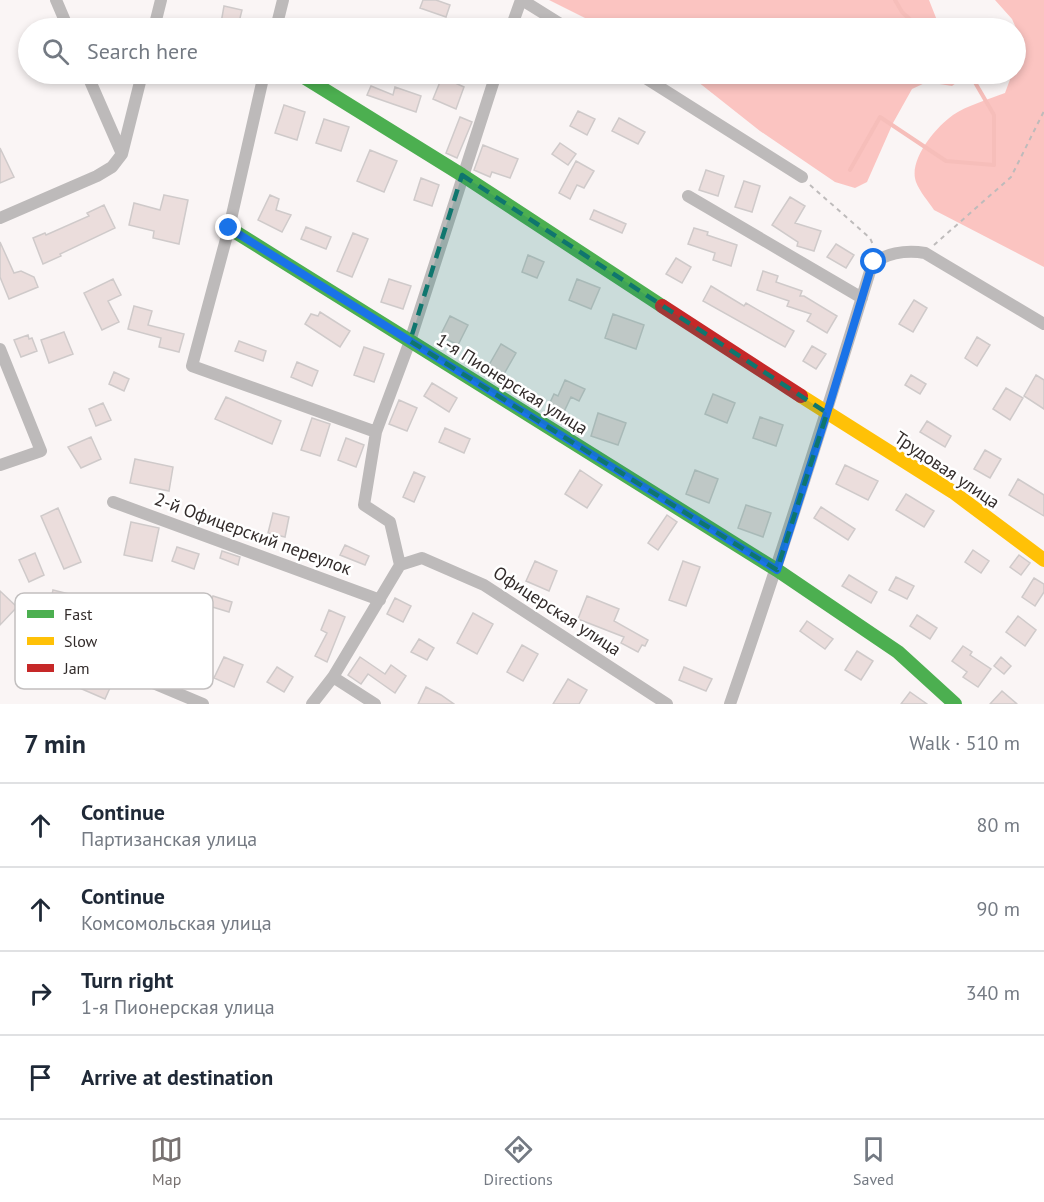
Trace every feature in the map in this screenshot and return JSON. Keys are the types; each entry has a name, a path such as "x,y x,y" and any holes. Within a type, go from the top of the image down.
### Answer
{"street":[{"path":"56,0 64,18"},
{"path":"156,18 161,0"},
{"path":"278,18 283,0"},
{"path":"515,18 521,0 551,18"},
{"path":"91,84 122,154"},
{"path":"0,218 97,176 112,167 122,154 140,84"},
{"path":"262,84 229,228 192,366 376,432"},
{"path":"315,84 462,175 827,413"},
{"path":"312,704 333,677 400,565 390,522 364,505 376,432 410,341 493,84"},
{"path":"655,84 802,177"},
{"path":"688,196 862,298"},
{"name":"1-я Пионерская улица","path":"229,228 777,570 898,652 955,704"},
{"path":"730,704 777,570 871,268 879,258 915,251 925,253 1044,324"},
{"path":"0,349 41,451 0,465"},
{"name":"Трудовая улица","path":"827,413 952,492 1044,560"},
{"name":"2-й Офицерский переулок","path":"113,502 380,600"},
{"name":"Офицерская улица","path":"400,565 422,558 484,585 667,704"},
{"path":"333,677 375,704"},
{"path":"167,689 203,704"}],"path":[{"path":"925,253 1011,177 1044,111"},
{"path":"802,177 870,238 879,258"}],"highlighted area":[{"path":"462,175 827,413 777,570 410,341"}],"shaded area":[{"path":"549,0 929,0 936,18 585,18"},
{"path":"995,0 1044,0 1044,267 934,210 916,182 916,164 920,154 946,120 958,112 1005,93 1008,84 1026,84 1026,18 1011,18"},
{"path":"701,84 923,84 912,89 893,123 867,182 855,188 835,182 760,131"}],"building":[{"path":"423,0 436,0 450,5 446,17 420,8"},
{"path":"224,6 242,10 240,18 222,18"},
{"path":"439,84 457,84 464,87 456,109 433,99"},
{"path":"371,86 393,95 395,87 421,96 416,112 367,95"},
{"path":"284,105 305,112 297,140 275,133"},
{"path":"578,111 595,119 587,135 570,126"},
{"path":"460,117 472,122 457,158 446,153"},
{"path":"619,118 645,132 638,144 612,131"},
{"path":"324,119 349,127 341,151 316,143"},
{"path":"560,143 576,154 568,165 552,154"},
{"path":"483,145 518,159 510,178 492,172 490,177 474,170"},
{"path":"0,148 14,177 0,183"},
{"path":"370,150 397,161 384,192 357,181"},
{"path":"576,161 594,171 584,188 577,185 570,199 559,193"},
{"path":"706,170 724,176 718,196 699,190"},
{"path":"421,178 439,185 432,206 414,200"},
{"path":"744,181 760,186 752,212 735,207"},
{"path":"164,195 188,200 179,244 153,238 154,231 129,225 134,203 160,210"},
{"path":"270,195 279,199 276,210 291,215 282,232 258,220"},
{"path":"790,197 805,206 795,223 821,231 814,251 797,246 798,242 772,225"},
{"path":"104,205 115,228 43,264 33,238 45,233 46,235 89,216 87,213"},
{"path":"594,210 626,224 622,233 590,219"},
{"path":"306,227 331,237 326,249 301,239"},
{"path":"694,228 737,245 731,266 713,260 715,253 688,244"},
{"path":"353,233 368,239 352,277 337,271"},
{"path":"0,242 14,273 21,271 34,277 38,287 9,299 0,277"},
{"path":"836,244 854,255 846,268 827,257"},
{"path":"528,255 544,262 537,278 522,272"},
{"path":"676,258 691,267 682,283 666,274"},
{"path":"763,271 778,276 776,282 802,291 800,296 804,296 837,316 827,333 807,321 811,314 787,306 789,301 757,290"},
{"path":"113,279 121,295 108,301 119,322 102,330 84,293"},
{"path":"389,279 411,286 403,309 381,302"},
{"path":"577,279 600,288 591,309 569,300"},
{"path":"711,286 744,306 746,303 794,331 785,347 703,301"},
{"path":"914,300 927,308 913,332 899,324"},
{"path":"134,306 152,311 148,325 184,334 179,352 159,347 161,338 128,329"},
{"path":"320,312 350,331 340,347 305,324 311,314 318,316"},
{"path":"613,314 644,325 636,349 605,338"},
{"path":"450,316 468,325 458,345 440,336"},
{"path":"64,332 73,354 49,363 41,340"},
{"path":"28,335 29,339 32,338 37,351 21,357 14,340"},
{"path":"977,337 990,345 977,366 965,358"},
{"path":"239,341 266,351 263,361 235,351"},
{"path":"501,344 516,353 504,374 489,365"},
{"path":"812,346 826,354 816,369 803,361"},
{"path":"364,347 384,354 374,382 354,375"},
{"path":"297,362 318,371 312,386 291,377"},
{"path":"114,372 129,379 124,391 109,384"},
{"path":"911,375 926,384 920,394 905,385"},
{"path":"1036,375 1044,380 1044,409 1024,396"},
{"path":"565,380 585,389 579,401 571,397 562,416 547,409 554,394 558,396"},
{"path":"432,383 457,398 449,412 424,396"},
{"path":"1006,388 1023,398 1010,420 993,409"},
{"path":"713,394 735,403 727,423 705,414"},
{"path":"226,397 281,421 272,444 215,419"},
{"path":"399,400 417,408 407,431 389,424"},
{"path":"103,403 111,420 96,426 89,409"},
{"path":"598,413 626,423 618,445 591,436"},
{"path":"760,417 783,425 776,446 753,438"},
{"path":"312,418 330,424 320,456 301,450"},
{"path":"927,421 951,436 945,447 920,432"},
{"path":"445,428 470,439 464,453 439,442"},
{"path":"91,437 101,459 81,468 68,447"},
{"path":"346,438 364,445 356,467 338,460"},
{"path":"985,450 1001,459 990,478 974,469"},
{"path":"135,459 173,467 169,491 130,483"},
{"path":"845,465 878,481 868,500 836,484"},
{"path":"580,470 602,485 587,508 565,494"},
{"path":"695,470 718,479 709,503 686,494"},
{"path":"414,472 425,477 414,502 403,497"},
{"path":"1018,479 1044,495 1044,516 1009,495"},
{"path":"906,494 934,511 924,527 896,510"},
{"path":"746,505 771,513 763,537 738,528"},
{"path":"821,507 855,529 848,540 814,518"},
{"path":"58,508 81,562 64,569 41,516"},
{"path":"273,513 289,517 285,537 268,533"},
{"path":"667,515 677,522 658,550 648,543"},
{"path":"131,522 159,528 152,561 124,555"},
{"path":"345,545 369,556 365,565 340,555"},
{"path":"177,547 199,554 194,569 172,561"},
{"path":"973,550 989,561 981,573 965,562"},
{"path":"222,551 240,557 238,565 220,558"},
{"path":"35,553 44,575 29,582 19,560"},
{"path":"1019,555 1030,563 1021,575 1010,567"},
{"path":"535,561 557,571 549,591 526,581"},
{"path":"683,561 700,567 686,606 669,600"},
{"path":"849,575 877,592 871,603 842,586"},
{"path":"896,577 914,586 907,599 889,590"},
{"path":"1034,578 1044,584 1044,592 1035,606 1022,597"},
{"path":"0,591 15,605 15,609 0,625"},
{"path":"213,596 232,602 229,612 213,607"},
{"path":"587,596 619,609 614,621 648,640 645,646 642,645 638,652 621,643 624,637 578,619"},
{"path":"395,598 411,606 403,622 387,614"},
{"path":"329,610 345,617 327,662 315,656 327,633 321,630"},
{"path":"473,613 493,624 477,654 457,643"},
{"path":"917,615 937,628 930,639 910,626"},
{"path":"1018,616 1036,630 1025,646 1006,632"},
{"path":"807,621 833,639 825,649 800,631"},
{"path":"419,639 434,648 427,660 411,652"},
{"path":"522,645 538,654 523,681 507,672"},
{"path":"963,646 972,652 970,655 991,669 978,687 963,677 967,672 952,661"},
{"path":"857,651 873,661 861,680 845,670"},
{"path":"224,657 243,665 234,687 214,678"},
{"path":"360,657 385,674 391,665 406,676 395,693 368,674 361,684 348,675"},
{"path":"1001,657 1011,666 1004,674 994,666"},
{"path":"277,667 293,677 284,692 267,682"},
{"path":"684,667 712,679 706,691 679,680"},
{"path":"568,679 587,690 579,704 553,704"},
{"path":"426,687 441,695 454,704 418,704"},
{"path":"82,689 110,689 105,699"},
{"path":"1002,691 1017,704 990,704"},
{"path":"910,692 927,704 901,704"}],"waterway":[{"path":"895,0 908,18"},
{"path":"850,170 880,117 946,161 994,165 994,115 976,84"}],"traffic: fast":[{"path":"315,84 462,175 662,306"},
{"path":"229,228 777,570 898,652 955,704"}],"traffic: slow":[{"path":"801,396 953,492 1044,560"}],"traffic: jam":[{"path":"662,306 801,396"}],"route":[{"path":"229,228 777,570 874,262"}]}
